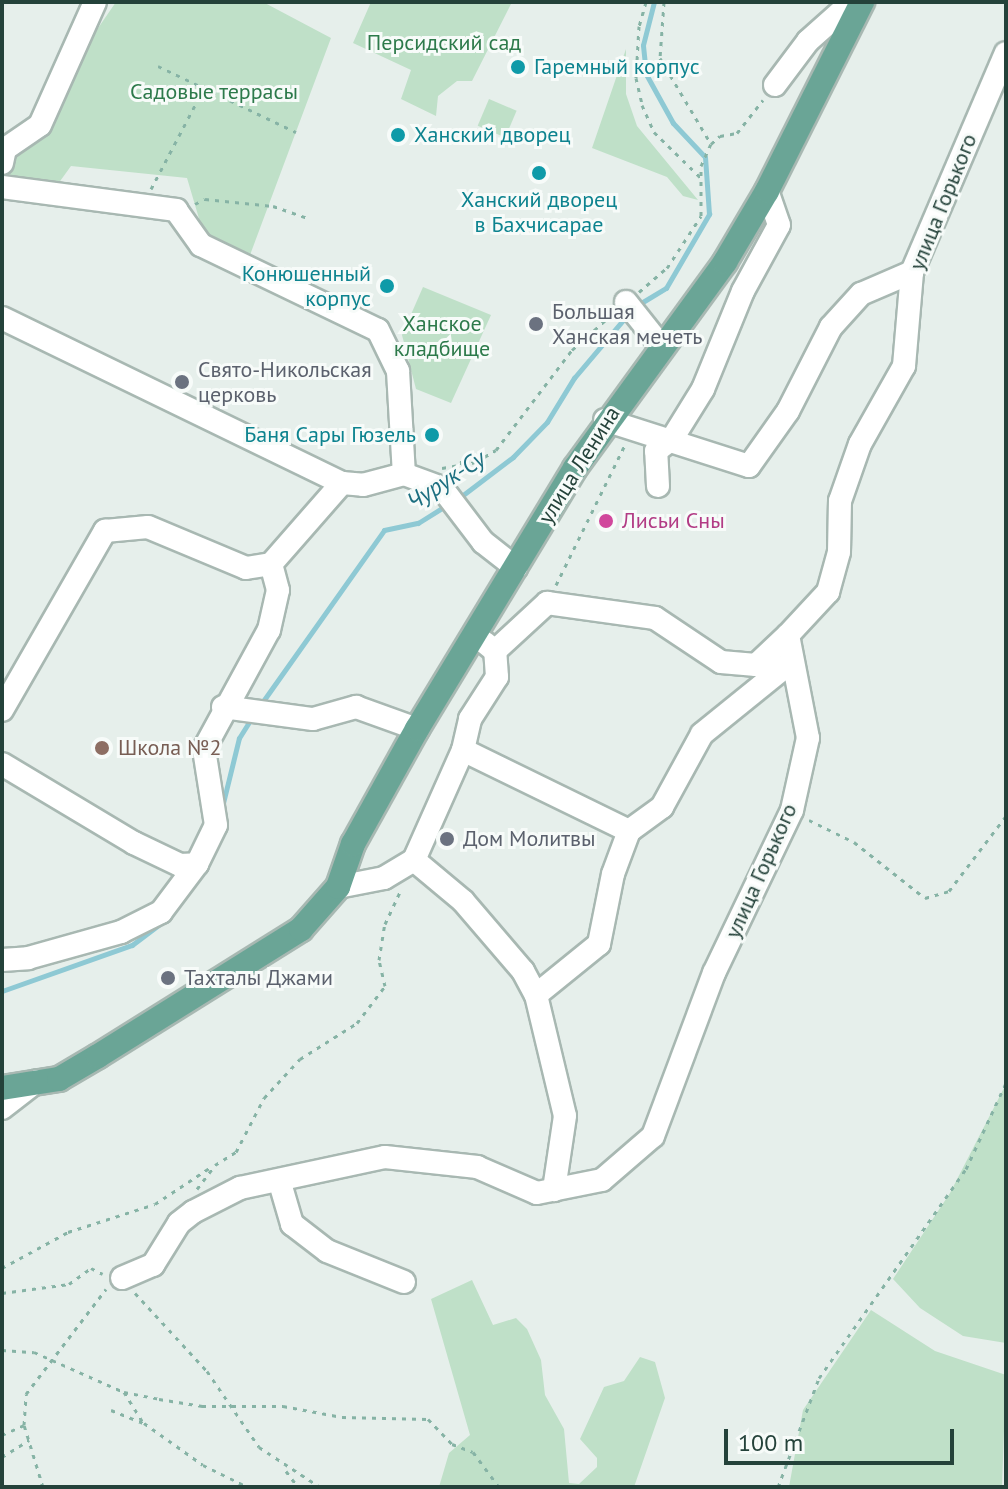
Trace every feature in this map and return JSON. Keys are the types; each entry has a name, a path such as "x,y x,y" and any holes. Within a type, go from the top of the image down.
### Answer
{"main road":[{"name":"улица Ленина","path":"2,1088 59,1079 85,1064 301,929 338,887 353,844 417,729 605,420 725,262 767,191 862,2"}],"street":[{"path":"3,149 40,125 95,2"},
{"path":"775,85 808,41 852,2"},
{"name":"улица Горького","path":"554,1190 602,1180 653,1136 714,973 792,810 808,738 788,635 828,592 839,552 845,487 860,444 904,366 912,272 1006,53"},
{"path":"2,187 176,210 201,245 378,330 398,371 404,474"},
{"path":"658,486 656,451 672,439 703,389 743,291 779,225 767,191"},
{"path":"605,420 749,466 788,411 831,327 861,294 912,272"},
{"path":"632,310 661,346"},
{"path":"2,318 342,483 363,485 404,474 439,479 483,542 516,568"},
{"path":"2,710 105,531 148,527 246,568 271,564 342,483"},
{"path":"2,960 28,958 121,932 161,912 197,864 216,825 204,749 233,706 269,630 278,590 271,564"},
{"path":"495,651 547,603 655,618 721,662 756,665 788,635"},
{"path":"338,887 384,878 414,860 463,750 470,719 497,677 495,651 474,635"},
{"path":"536,995 599,944 613,874 629,831 662,807 702,734 791,662"},
{"path":"233,706 268,715 313,719 356,707 417,729"},
{"path":"463,750 629,831"},
{"path":"2,764 134,843 180,865 197,864"},
{"path":"122,1278 153,1265 179,1223 212,1199 240,1188 280,1183 385,1157 477,1167 537,1193 554,1190 565,1116 536,995 497,936 414,860"},
{"path":"2,1108 37,1081"},
{"path":"280,1183 292,1224 327,1251 404,1282"}],"path":[{"path":"646,2 639,26 636,78 642,105 654,132 701,178"},
{"path":"664,2 660,58 711,144"},
{"path":"158,66 296,132"},
{"path":"439,479 461,465 496,450 572,350 632,310 684,247 701,216 701,166 711,144 720,136 737,133 775,85"},
{"path":"148,207 152,179 203,90"},
{"path":"176,210 205,199 273,206 308,218"},
{"path":"547,603 634,428"},
{"path":"461,465 462,456"},
{"path":"792,810 854,842 925,898 949,891 1006,816"},
{"path":"2,1268 68,1232 155,1204 236,1152 264,1098 300,1059 357,1023 385,986 379,960 385,924 414,860"},
{"path":"778,1487 819,1378 966,1169 1006,1083"},
{"path":"194,1194 215,1165"},
{"path":"2,1293 69,1284 91,1268 117,1280 94,1299 26,1394 24,1425 43,1487"},
{"path":"122,1278 234,1407 259,1447 284,1468 320,1487"},
{"path":"2,1350 51,1357 124,1392 234,1407 283,1406 342,1417 428,1419 452,1444 473,1452 499,1487"},
{"path":"124,1392 144,1423"},
{"path":"111,1410 144,1423 203,1465 248,1487"},
{"path":"2,1435 24,1425"},
{"path":"2,1457 30,1440"},
{"path":"284,1468 298,1487"}],"green space":[{"name":"Садовые террасы","path":"116,2 263,2 331,38 250,255 203,232 187,178 71,166 58,184 18,182 8,173 18,148 57,118 96,31"},
{"name":"Персидский сад","path":"371,2 512,2 472,81 457,81 438,96 436,116 401,99 411,70 353,43"},
{"path":"626,49 626,94 637,126 698,200 683,196 667,177 592,148"},
{"path":"489,99 517,111 505,137 478,126"},
{"name":"Ханское кладбище","path":"423,287 491,315 451,403 416,389 402,335"},
{"path":"1006,1084 1006,1343 963,1336 920,1308 893,1279 950,1193"},
{"path":"472,1280 493,1325 516,1318 527,1329 541,1360 545,1395 564,1429 569,1483 579,1484 597,1467 597,1458 580,1439 604,1387 624,1381 640,1357 655,1362 665,1398 634,1487 439,1487 449,1453 470,1435 431,1299"},
{"path":"871,1310 935,1351 1006,1375 1002,1487 789,1487 803,1410"}],"waterway":[{"name":"Чурук-Су","path":"636,306 666,288 709,214 705,157 673,123 646,74 643,45 654,2"},
{"name":"Чурук-Су","path":"459,498 513,457 547,422 574,378 629,313"},
{"name":"Чурук-Су","path":"261,704 384,530 418,523 447,505"},
{"name":"Чурук-Су","path":"223,803 239,738 253,716"},
{"name":"Чурук-Су","path":"2,991 132,945 161,923"}],"place":[{"name":"Гаремный корпус","path":"518,67"},
{"name":"Ханский дворец","path":"398,135"},
{"name":"Ханский дворец в Бахчисарае","path":"539,173"},
{"name":"Конюшенный корпус","path":"387,286"},
{"name":"Большая Ханская мечеть","path":"536,324"},
{"name":"Свято-Никольская церковь","path":"182,382"},
{"name":"Баня Сары Гюзель","path":"432,435"},
{"name":"Лисьи Сны","path":"606,521"},
{"name":"Школа №2","path":"102,748"},
{"name":"Дом Молитвы","path":"447,839"},
{"name":"Тахталы Джами","path":"168,978"}]}
